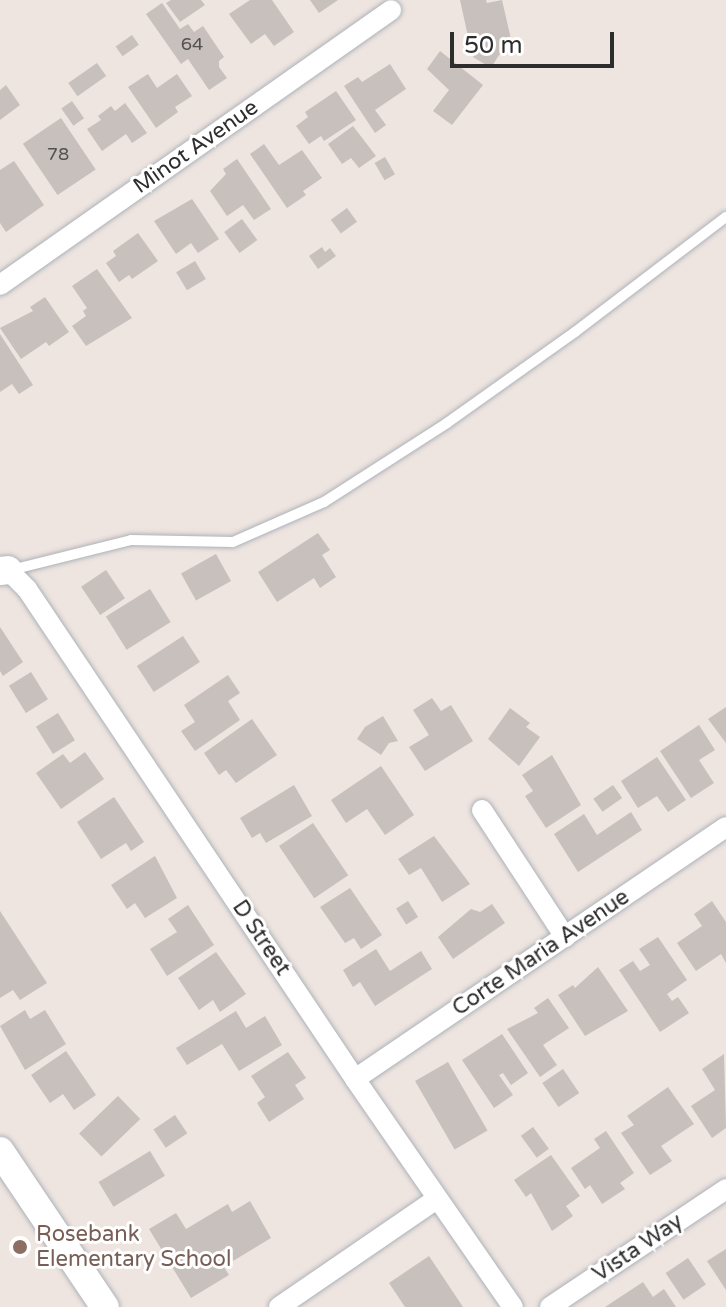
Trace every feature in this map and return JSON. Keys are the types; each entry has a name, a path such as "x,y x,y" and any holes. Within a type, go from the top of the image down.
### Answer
{"street":[{"name":"Minot Avenue","path":"0,285 391,10"},
{"name":"D Street","path":"4,570 27,589 355,1079 513,1307"},
{"path":"482,810 565,937"},
{"name":"Corte Maria Avenue","path":"355,1079 726,827"},
{"path":"0,1151 105,1307"},
{"name":"Vista Way","path":"550,1307 726,1189"},
{"path":"279,1307 437,1199"}],"lane":[{"path":"4,570 131,540 233,542 324,502 447,423 575,332 726,217"}],"building":[{"path":"171,0 201,0 205,5 180,22 166,3"},
{"path":"250,0 272,0 294,32 274,46 265,34 251,44 229,14"},
{"path":"310,0 338,0 319,13"},
{"path":"460,0 486,0 487,3 502,0 514,52 499,55 491,68 473,57 477,50 474,40 469,41"},
{"path":"162,3 180,29 188,24 194,32 203,26 224,57 219,61 219,67 227,78 209,90 188,59 181,64 146,14"},
{"path":"132,35 139,45 122,56 116,46"},
{"path":"440,51 483,85 452,125 433,111 449,90 427,69"},
{"path":"97,63 106,76 78,96 68,83"},
{"path":"390,64 406,89 375,110 386,125 375,133 344,86 358,77 362,82"},
{"path":"148,74 157,88 177,74 192,96 175,107 178,112 156,128 128,87"},
{"path":"6,85 20,105 0,120 0,90"},
{"path":"336,91 356,120 324,141 321,136 309,144 296,126 308,117 305,112"},
{"path":"72,101 84,118 73,126 61,108"},
{"path":"125,103 147,133 132,143 126,134 102,151 87,129 101,120 98,116 111,106 115,111"},
{"path":"61,118 96,169 58,195 23,144"},
{"path":"353,126 376,156 359,168 351,158 342,164 328,144"},
{"path":"264,144 279,165 302,150 322,178 303,191 306,195 287,208 250,154"},
{"path":"385,157 395,174 385,180 375,163"},
{"path":"237,159 271,209 254,220 243,205 227,216 210,191 226,174 223,169"},
{"path":"14,161 44,205 6,232 0,223 0,170"},
{"path":"192,199 219,239 198,253 191,243 176,254 154,221"},
{"path":"347,208 357,222 341,234 331,220"},
{"path":"242,219 257,240 239,253 224,232"},
{"path":"138,233 158,261 132,279 129,275 119,282 106,263 116,256 113,251"},
{"path":"322,247 325,252 330,248 336,256 318,269 309,256"},
{"path":"195,261 206,279 187,290 176,272"},
{"path":"97,269 132,318 86,346 72,326 86,316 83,311 87,308 72,286"},
{"path":"45,297 69,332 49,346 46,342 21,359 0,328 33,311 30,307"},
{"path":"0,334 33,385 19,394 12,384 0,392"},
{"path":"318,533 330,550 322,555 336,577 320,588 314,578 277,602 258,572"},
{"path":"216,554 231,581 196,601 181,573"},
{"path":"106,570 125,598 100,615 81,587"},
{"path":"150,589 171,622 127,650 106,617"},
{"path":"0,627 23,662 3,676 0,671"},
{"path":"183,636 200,662 154,692 137,666"},
{"path":"31,672 48,699 26,713 9,686"},
{"path":"228,675 240,693 228,701 240,720 195,751 181,731 195,722 184,705"},
{"path":"432,698 441,711 451,705 473,741 425,771 409,747 429,735 413,710"},
{"path":"726,707 726,743 708,719"},
{"path":"510,708 530,723 526,727 540,737 519,766 488,739"},
{"path":"58,713 75,740 53,754 36,727"},
{"path":"383,716 398,741 389,743 381,755 357,739 365,727"},
{"path":"252,719 277,755 236,783 226,770 219,775 204,753"},
{"path":"699,725 715,750 699,760 714,783 691,798 660,751"},
{"path":"85,752 104,779 61,809 36,773 63,754 70,763"},
{"path":"552,755 581,805 546,828 525,796 533,791 522,775"},
{"path":"657,757 686,800 668,812 657,796 638,808 621,781"},
{"path":"381,766 414,815 385,835 367,809 346,823 331,800"},
{"path":"294,785 312,816 266,843 260,833 252,838 240,818"},
{"path":"613,785 622,798 603,812 593,799"},
{"path":"114,797 144,842 131,851 126,843 101,859 77,822"},
{"path":"631,812 642,830 578,872 554,834 584,814 597,835"},
{"path":"313,823 348,875 314,898 279,846"},
{"path":"434,836 470,884 442,902 421,868 409,875 398,859"},
{"path":"155,856 177,898 145,918 135,903 127,909 111,885"},
{"path":"350,888 382,935 361,949 354,938 345,943 320,907"},
{"path":"408,901 418,917 406,925 396,908"},
{"path":"712,901 726,922 726,963 721,954 696,971 677,943 702,926 694,914"},
{"path":"492,904 505,923 453,959 438,937 471,909 480,912"},
{"path":"188,905 214,945 167,976 150,949 177,932 168,919"},
{"path":"0,911 47,983 20,1000 13,990 0,998"},
{"path":"658,937 687,980 667,994 672,1001 678,997 689,1013 660,1032 619,970 633,961 640,971 650,965 639,949"},
{"path":"376,949 390,971 421,951 432,969 375,1006 360,982 353,987 343,970"},
{"path":"216,952 246,994 220,1012 213,1000 199,1010 178,978"},
{"path":"598,967 628,1011 585,1036 558,995 573,985 575,988"},
{"path":"548,998 569,1028 543,1045 557,1065 540,1077 507,1029 538,1013 534,1008"},
{"path":"25,1010 30,1019 45,1010 66,1044 25,1070 0,1026"},
{"path":"236,1011 246,1028 265,1016 282,1045 239,1071 222,1044 187,1065 176,1048"},
{"path":"502,1034 528,1073 511,1085 503,1073 499,1075 513,1095 494,1108 462,1060"},
{"path":"66,1051 96,1095 74,1110 63,1094 50,1103 31,1075"},
{"path":"288,1052 306,1078 295,1085 304,1099 269,1122 257,1103 265,1097 251,1076"},
{"path":"724,1054 726,1128 712,1138 691,1106 715,1090 702,1069"},
{"path":"448,1062 488,1130 455,1149 415,1081"},
{"path":"563,1069 579,1093 558,1107 542,1083"},
{"path":"668,1087 694,1124 661,1146 672,1161 650,1175 621,1133 634,1125 627,1116"},
{"path":"118,1096 140,1119 101,1157 79,1134"},
{"path":"175,1115 187,1133 166,1148 153,1130"},
{"path":"533,1127 549,1149 537,1158 521,1136"},
{"path":"606,1131 634,1173 620,1183 625,1189 602,1204 590,1185 585,1189 571,1168 600,1148 594,1139"},
{"path":"150,1151 165,1176 114,1207 99,1182"},
{"path":"551,1155 580,1196 566,1206 573,1216 552,1231 531,1193 526,1197 514,1180"},
{"path":"250,1201 271,1238 233,1261 225,1248 216,1254 229,1275 191,1298 149,1229 176,1213 186,1229 228,1204 232,1212"},
{"path":"726,1249 726,1290 707,1261"},
{"path":"429,1256 463,1307 405,1307 389,1283"},
{"path":"688,1258 706,1285 684,1300 666,1273"},
{"path":"643,1282 653,1297 664,1289 676,1307 605,1307"}],"place":[{"name":"Rosebank Elementary School","path":"20,1247"}]}
